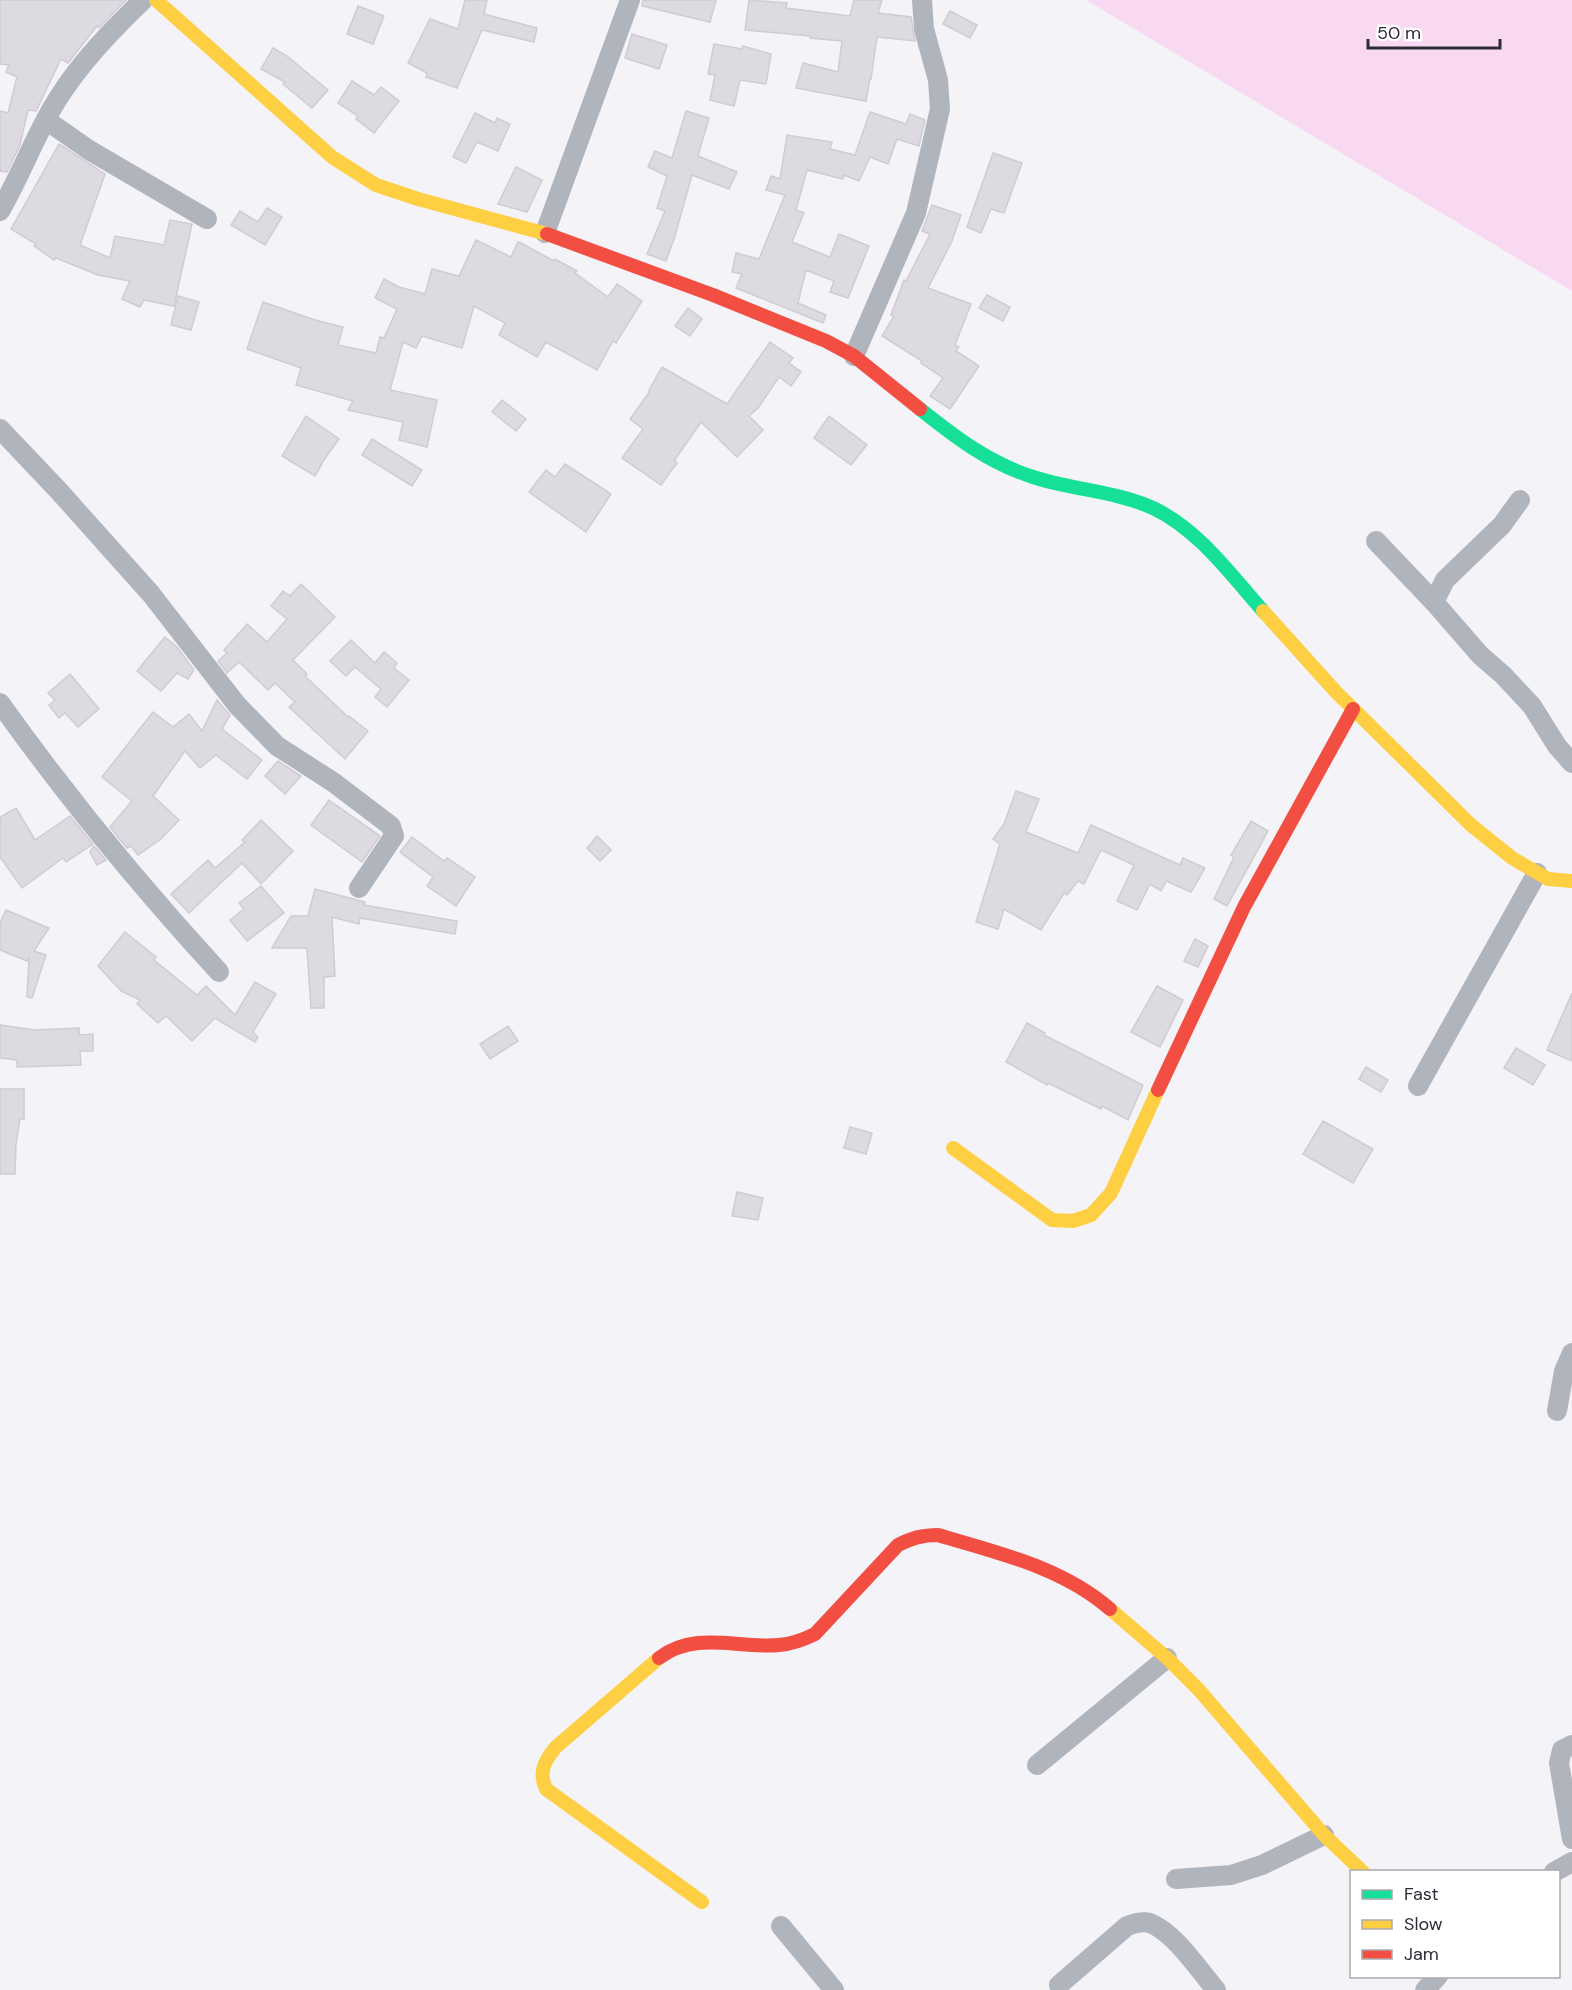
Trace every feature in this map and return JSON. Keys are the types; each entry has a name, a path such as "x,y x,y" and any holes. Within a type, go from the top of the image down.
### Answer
{"street":[{"path":"2,202 56,101 81,66 143,0"},
{"path":"156,0 332,157 376,185 418,199 545,233 713,295 825,341 855,356 961,442 1000,465 1035,478 1125,497 1155,509 1203,544 1353,709 1471,825 1512,858 1537,873 1548,879 1572,881"},
{"path":"545,233 630,0"},
{"path":"855,356 916,213 940,109 938,80 924,29 922,0"},
{"path":"46,120 89,150 207,219"},
{"path":"0,429 151,594 237,705 277,746 333,782 391,826 394,836 359,888"},
{"path":"1434,602 1445,580 1502,525 1520,500"},
{"path":"1376,541 1480,655 1503,675 1532,706 1557,746 1572,763"},
{"path":"0,703 24,737 144,888 219,972"},
{"path":"953,1148 1052,1220 1072,1221 1090,1215 1111,1193 1244,907 1353,709"},
{"path":"1418,1086 1537,873"},
{"path":"1557,1412 1564,1371 1572,1353"},
{"path":"702,1902 546,1789 542,1781 542,1768 546,1759 556,1747 670,1650 678,1646 690,1642 783,1645 808,1639 887,1555 904,1541 923,1535 938,1535 1028,1562 1066,1579 1095,1596 1167,1658 1199,1690 1324,1835 1361,1870"},
{"path":"1037,1765 1167,1658"},
{"path":"1572,1745 1562,1750 1559,1763 1572,1839"},
{"path":"1176,1879 1231,1875 1262,1865 1324,1835"},
{"path":"1558,1870 1572,1862"},
{"path":"1059,1986 1127,1926 1136,1922 1149,1923 1163,1931 1178,1945 1216,1990"},
{"path":"781,1926 834,1990"},
{"path":"1425,1990 1437,1978"}],"shaded area":[{"path":"1086,0 1572,0 1572,291"}],"building":[{"path":"0,0 126,0 99,28 97,26 68,63 61,59 36,111 28,110 20,145 7,172 0,171 0,111 8,113 17,77 6,72 9,65 0,64"},
{"path":"465,0 487,0 484,14 537,28 534,42 482,30 457,88 426,77 427,73 408,63 430,19 458,29"},
{"path":"643,0 716,0 710,22 642,6"},
{"path":"749,0 787,3 786,8 850,16 854,0 882,0 878,13 911,17 915,41 877,37 866,101 796,88 803,63 838,72 842,41 745,30"},
{"path":"358,6 384,16 373,44 347,34"},
{"path":"950,11 977,25 970,38 943,24"},
{"path":"632,34 667,45 659,69 625,58"},
{"path":"714,44 742,49 743,46 771,54 766,84 740,80 734,106 710,100 715,75 708,74"},
{"path":"273,48 287,56 328,90 312,108 283,84 285,82 261,69"},
{"path":"352,81 374,95 381,87 399,101 374,133 356,119 358,116 338,103"},
{"path":"686,111 709,118 698,156 737,172 729,189 692,175 666,261 647,254 665,211 657,208 667,176 648,167 655,151 672,158"},
{"path":"870,112 906,124 910,114 925,120 919,146 897,139 888,164 870,157 859,181 844,175 843,179 807,170 796,210 804,213 792,242 830,257 839,234 869,246 848,298 830,292 834,281 806,270 798,303 826,315 823,323 736,288 742,274 732,272 736,253 759,259 785,195 766,190 771,176 780,179 787,135 832,142 830,149 855,155"},
{"path":"475,113 495,123 497,118 510,124 498,151 477,142 466,163 453,157"},
{"path":"59,144 105,174 80,245 110,258 115,236 164,245 170,220 192,224 174,306 144,300 140,307 122,299 130,281 98,275 56,258 54,260 34,246 36,244 11,229"},
{"path":"993,153 1022,163 1004,213 991,209 981,233 967,227"},
{"path":"516,167 542,180 527,212 498,204"},
{"path":"932,205 961,215 952,241 928,288 971,304 955,345 959,347 956,351 979,366 950,409 930,396 943,378 921,363 922,361 882,336 894,316 891,315 904,280 906,281 930,234 922,231"},
{"path":"267,208 282,217 265,245 231,225 240,211 258,222"},
{"path":"476,240 511,257 518,242 521,243 577,271 575,273 608,297 617,284 642,301 616,343 613,341 597,370 546,342 537,357 499,335 505,323 474,306 462,348 422,336 416,348 403,342 390,390 437,400 427,447 399,440 403,422 348,410 353,401 296,385 301,368 247,349 263,302 343,327 338,345 376,353 380,337 384,338 397,309 375,298 384,279 399,287 425,294 432,269 459,276"},
{"path":"987,295 1010,307 1003,321 979,308"},
{"path":"178,296 199,302 191,330 171,325"},
{"path":"688,308 702,319 690,336 675,326"},
{"path":"770,342 793,358 789,363 801,372 791,386 779,377 758,408 749,416 763,430 737,457 701,422 674,461 677,463 661,485 622,458 643,429 630,419 650,391 662,367 727,404"},
{"path":"502,400 526,419 516,431 492,412"},
{"path":"306,416 339,439 315,476 282,456"},
{"path":"829,416 867,445 851,465 814,438"},
{"path":"372,439 422,470 412,486 362,455"},
{"path":"565,464 611,494 586,532 529,492 546,470 555,477"},
{"path":"301,584 335,617 293,660 307,674 305,676 348,717 368,731 345,759 289,707 295,702 275,683 268,690 239,662 227,673 218,661 227,653 224,650 247,624 267,642 287,619 271,606 283,591 290,596"},
{"path":"165,637 177,647 194,670 188,679 177,673 161,691 137,671"},
{"path":"351,640 375,663 384,652 397,663 394,668 409,680 387,707 375,697 381,689 355,667 346,676 330,661"},
{"path":"70,674 99,709 78,727 65,713 59,718 49,705 55,700 48,693"},
{"path":"217,700 230,715 222,729 262,760 247,779 216,755 200,768 185,751 153,796 179,820 161,839 138,855 131,846 127,848 110,827 132,801 102,777 153,712 173,727 189,714 202,731"},
{"path":"278,761 301,776 285,794 265,776"},
{"path":"1016,791 1039,799 1026,832 1078,853 1091,825 1180,865 1183,858 1205,868 1191,892 1166,881 1161,891 1150,884 1137,910 1117,901 1134,865 1101,850 1084,884 1078,881 1067,895 1064,893 1041,930 1004,909 998,929 976,922 1000,844 993,839 1004,824"},
{"path":"329,800 380,836 362,862 311,825"},
{"path":"16,808 35,840 70,816 93,844 66,862 63,858 22,888 0,857 0,817"},
{"path":"261,820 293,851 261,884 242,863 189,913 171,894 208,860 215,868 245,842 242,840"},
{"path":"1251,821 1268,831 1227,906 1214,899 1234,857 1231,855"},
{"path":"597,836 611,850 600,861 587,848"},
{"path":"412,837 444,861 447,858 475,877 456,906 427,886 433,877 400,852"},
{"path":"94,846 106,860 97,865 90,852"},
{"path":"261,886 284,913 247,941 230,920 244,909 239,903"},
{"path":"315,889 365,902 364,905 457,921 455,934 360,918 359,924 332,917 335,976 324,977 324,1008 311,1008 307,948 272,948 291,916 308,916"},
{"path":"6,910 49,928 34,951 46,955 32,998 27,997 29,958 27,961 0,950 0,923"},
{"path":"125,932 156,957 154,960 197,995 206,986 235,1015 255,982 276,994 253,1032 258,1037 255,1042 215,1018 192,1041 166,1016 158,1023 137,1004 140,1000 121,991 98,966"},
{"path":"1195,939 1208,946 1198,967 1184,961"},
{"path":"1157,986 1183,1000 1160,1047 1131,1032"},
{"path":"1572,993 1572,1061 1547,1050"},
{"path":"1027,1023 1045,1033 1044,1035 1143,1085 1128,1120 1102,1106 1101,1109 1048,1083 1047,1085 1006,1062"},
{"path":"0,1025 35,1030 79,1028 79,1035 93,1034 93,1051 80,1051 81,1065 17,1067 17,1060 0,1058"},
{"path":"508,1026 518,1041 490,1059 480,1044"},
{"path":"1516,1048 1545,1065 1533,1085 1504,1068"},
{"path":"1366,1067 1388,1080 1381,1092 1359,1079"},
{"path":"0,1089 24,1089 24,1119 20,1119 15,1174 0,1174"},
{"path":"1323,1121 1373,1149 1353,1183 1303,1154"},
{"path":"850,1127 872,1133 866,1154 844,1148"},
{"path":"737,1192 763,1198 758,1220 732,1216"}],"traffic: fast":[{"path":"920,409 987,457 1017,471 1048,481 1139,502 1169,517 1199,540 1263,611"}],"traffic: slow":[{"path":"156,0 332,157 376,185 418,199 547,234"},
{"path":"1263,611 1336,692 1471,825 1512,858 1548,879 1572,881"},
{"path":"953,1148 1052,1220 1073,1221 1091,1215 1111,1193 1158,1090"},
{"path":"1110,1609 1167,1658 1199,1690 1324,1835 1361,1870"},
{"path":"659,1658 556,1747 544,1766 544,1783 546,1789 702,1902"}],"traffic: jam":[{"path":"547,234 713,295 826,341 854,356 920,409"},
{"path":"1158,1090 1244,907 1353,709"},
{"path":"659,1658 688,1645 718,1642 779,1645 793,1643 811,1636 898,1545 927,1536 938,1535 1028,1563 1071,1582 1110,1609"}]}
